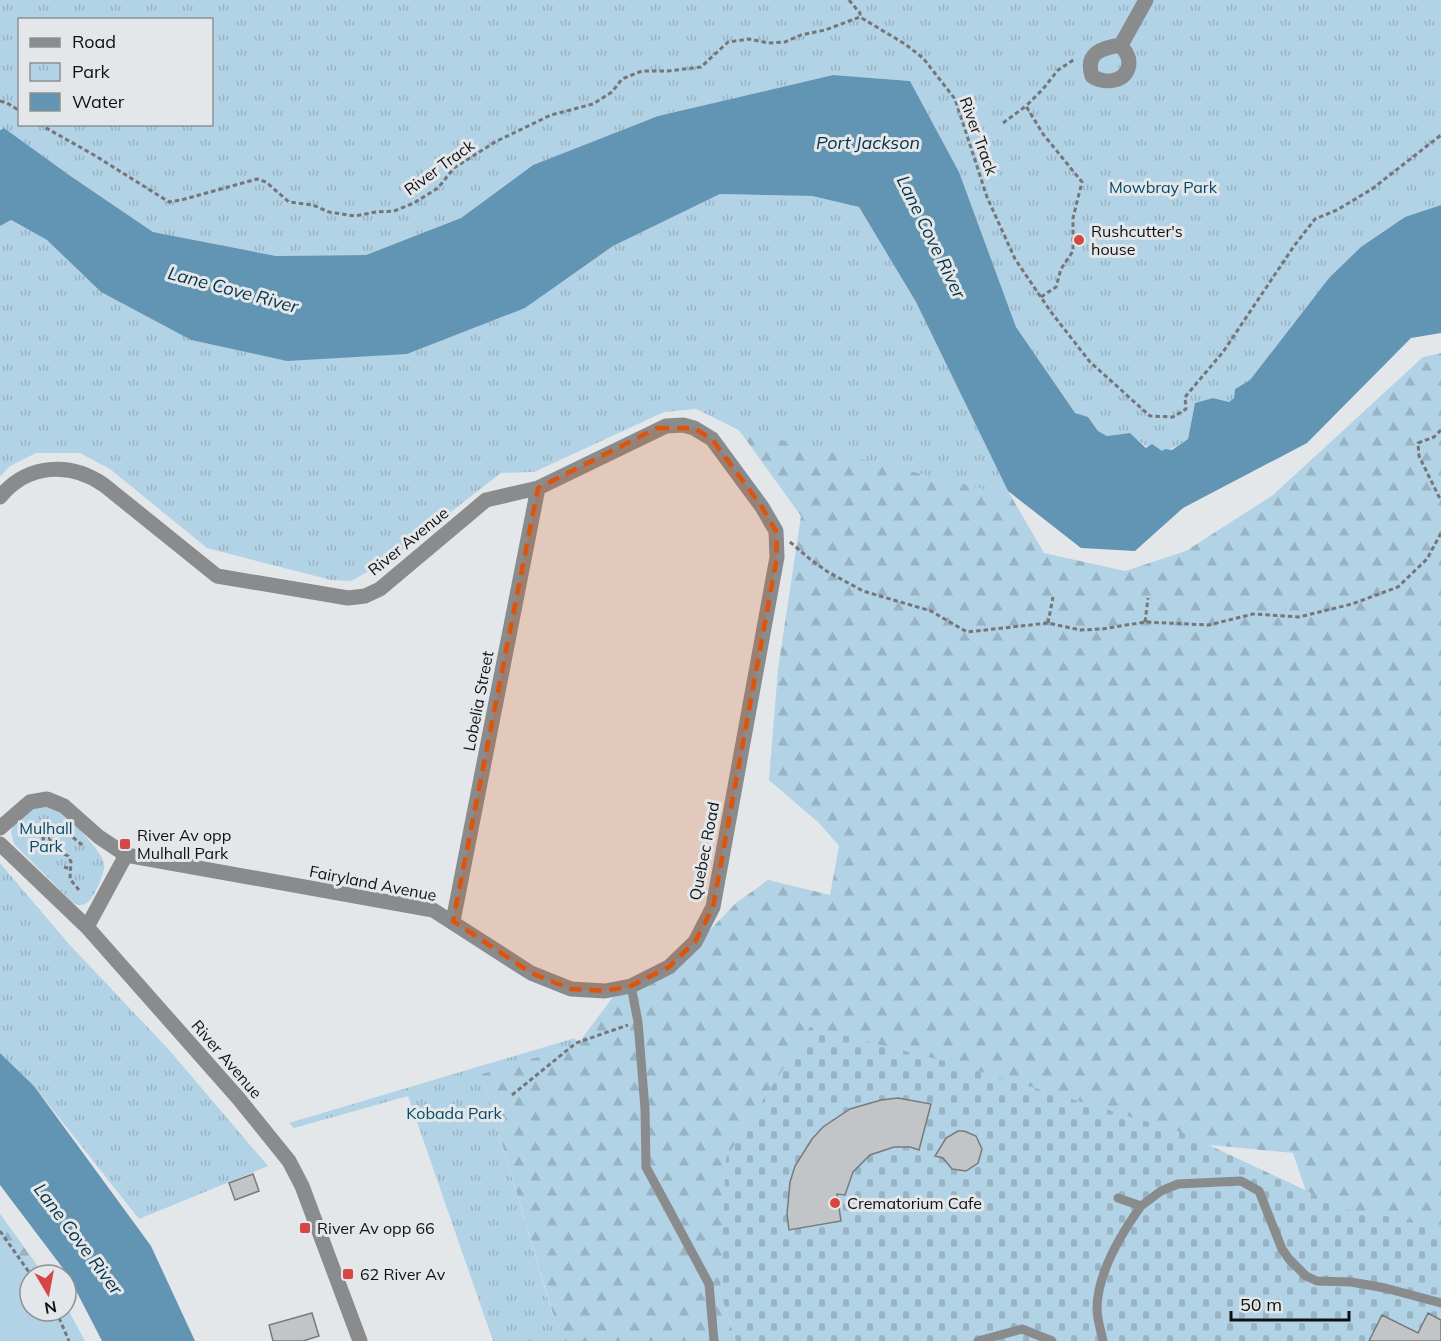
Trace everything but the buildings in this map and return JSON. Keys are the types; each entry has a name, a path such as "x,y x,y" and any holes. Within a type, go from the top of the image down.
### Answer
{"street":[{"path":"1121,45 1146,0"},
{"path":"1121,45 1129,62 1124,75 1118,80 1108,82 1092,76 1089,67 1090,59 1098,51 1110,46 1121,45"},
{"name":"River Avenue","path":"0,496 15,482 38,471 50,469 84,473 104,485 217,576 348,598 365,596 380,589 486,500 538,488 657,428 684,425 703,432 712,439 762,507 776,531"},
{"name":"Lobelia Street","path":"453,921 538,488"},
{"name":"Quebec Road","path":"631,986 669,967 695,942 713,907 777,557 776,531"},
{"path":"0,828 30,802 47,799 63,806 99,837 126,855 87,927"},
{"name":"River Avenue","path":"0,844 87,927 239,1099 289,1161 302,1186 360,1341"},
{"name":"Fairyland Avenue","path":"126,855 433,910 531,973 571,988 605,991 631,986"}],"lane":[{"path":"631,986 638,1022 645,1109 646,1167 709,1284 714,1341"},
{"path":"1103,1341 1097,1308 1104,1270 1141,1206 1161,1191 1178,1184 1241,1181 1259,1191 1282,1249 1306,1276 1317,1281 1351,1282 1385,1288 1441,1303"},
{"path":"1118,1198 1141,1206"},
{"path":"978,1341 1022,1329 1052,1341"}],"path":[{"path":"849,0 860,13 860,17"},
{"name":"River Track","path":"43,126 169,202 257,179 266,182 290,202 313,205 329,212 355,216 394,211 414,203 438,188 454,168 495,142 551,115 593,104 612,92 622,79 642,71 701,68 728,42 749,39 768,43 785,42 860,17 923,58 955,99 987,196 1015,259 1090,362 1150,416 1173,417 1186,409 1185,397 1223,352 1294,246 1315,219 1337,210 1372,189 1441,135"},
{"path":"1003,123 1026,106 1058,70 1082,55 1090,59"},
{"path":"0,101 18,110"},
{"path":"1026,106 1043,134 1082,182 1073,218 1073,251 1061,269 1056,287 1041,297"},
{"path":"1441,430 1434,437 1418,442 1419,456 1441,501"},
{"path":"776,531 826,570 863,591 931,611 967,632 1048,623 1080,630 1145,622 1209,625 1253,614 1299,617 1352,604 1398,587 1427,559 1441,533"},
{"path":"1048,623 1053,597"},
{"path":"1145,622 1148,598"},
{"path":"79,890 70,879 71,869 68,856 54,849 50,832 55,829 64,830 81,844 99,837"},
{"path":"43,848 43,838 50,838"},
{"path":"64,867 71,869"},
{"path":"512,1095 576,1043 638,1022"},
{"path":"0,1231 23,1263"},
{"path":"61,1323 69,1341"}],"highlighted area":[{"path":"657,428 694,428 712,439 762,507 776,531 777,557 713,907 695,942 669,967 631,986 605,991 571,989 531,973 453,921 538,488"}],"green space":[{"name":"Mowbray Park","path":"0,0 1441,0 1441,205 1405,217 1329,278 1250,380 1235,389 1234,398 1229,402 1213,398 1195,403 1188,439 1164,451 1151,449 1130,433 1107,436 1098,431 1088,417 1075,414 1016,327 959,172 910,81 833,75 658,116 533,165 461,218 366,255 276,256 153,232 4,128 0,129"},
{"path":"720,194 812,196 859,207 916,302 1008,491 1005,494 739,430 696,409 664,412 534,472 501,473 389,560 351,581 331,580 207,548 110,469 80,453 36,453 10,466 0,477 0,226 10,220 47,240 101,292 191,340 287,361 407,354 525,308 613,246"},
{"path":"0,226 407,354 525,308 1008,491 1044,553 1125,571 1186,551 1273,495 1423,357 1441,353 1441,1276 1323,1241 1293,1153 1128,1137 720,1292 736,1341 561,1341 481,1074 577,1045 613,997 678,963 736,903 768,880 830,895 839,846 819,823 769,780 778,669 801,516 739,430 657,365 361,405"},
{"name":"Mulhall Park","path":"40,807 54,808 63,813 102,858 104,867 101,879 92,898 85,904 78,905 72,902 14,844 11,832 14,823 31,810"},
{"path":"0,863 68,943 170,1051 268,1166 139,1219 34,1086 0,1053"},
{"path":"810,1027 952,1063 1181,1132 1348,1210 1441,1225 1441,1341 736,1341 720,1292 726,1158"},
{"name":"Kobada Park","path":"575,1038 577,1045 481,1074 553,1316 572,1341 493,1341 408,1096 294,1128 289,1123"},
{"path":"0,1214 35,1263 18,1263 18,1323 75,1323 85,1341 0,1341"},
{"path":"0,1214 35,1263 26,1263 0,1237"}],"water":[{"name":"Port Jackson","path":"833,75 910,81 959,172 1016,327 1075,413 1088,417 1098,431 1107,436 1130,433 1146,448 1152,444 1162,451 1172,450 1188,439 1195,403 1213,398 1229,402 1234,398 1235,389 1250,380 1329,278 1361,247 1405,217 1441,205 1441,333 1411,338 1307,443 1183,508 1135,551 1081,548 1008,491 916,302 859,207 812,196 720,194 613,246 525,308 407,354 287,361 191,340 101,292 47,240 11,220 0,226 0,130 4,128 153,232 276,256 366,255 461,218 533,165 658,116"},
{"name":"Lane Cove River","path":"0,1053 34,1086 151,1246 195,1341 102,1341 78,1294 78,1263 59,1263 0,1185"}],"place":[{"name":"Rushcutter's house","path":"1079,240"},
{"name":"River Av opp Mulhall Park","path":"125,844"},
{"name":"Crematorium Cafe","path":"835,1203"},
{"name":"River Av opp 66","path":"305,1228"},
{"name":"62 River Av","path":"348,1274"}]}
